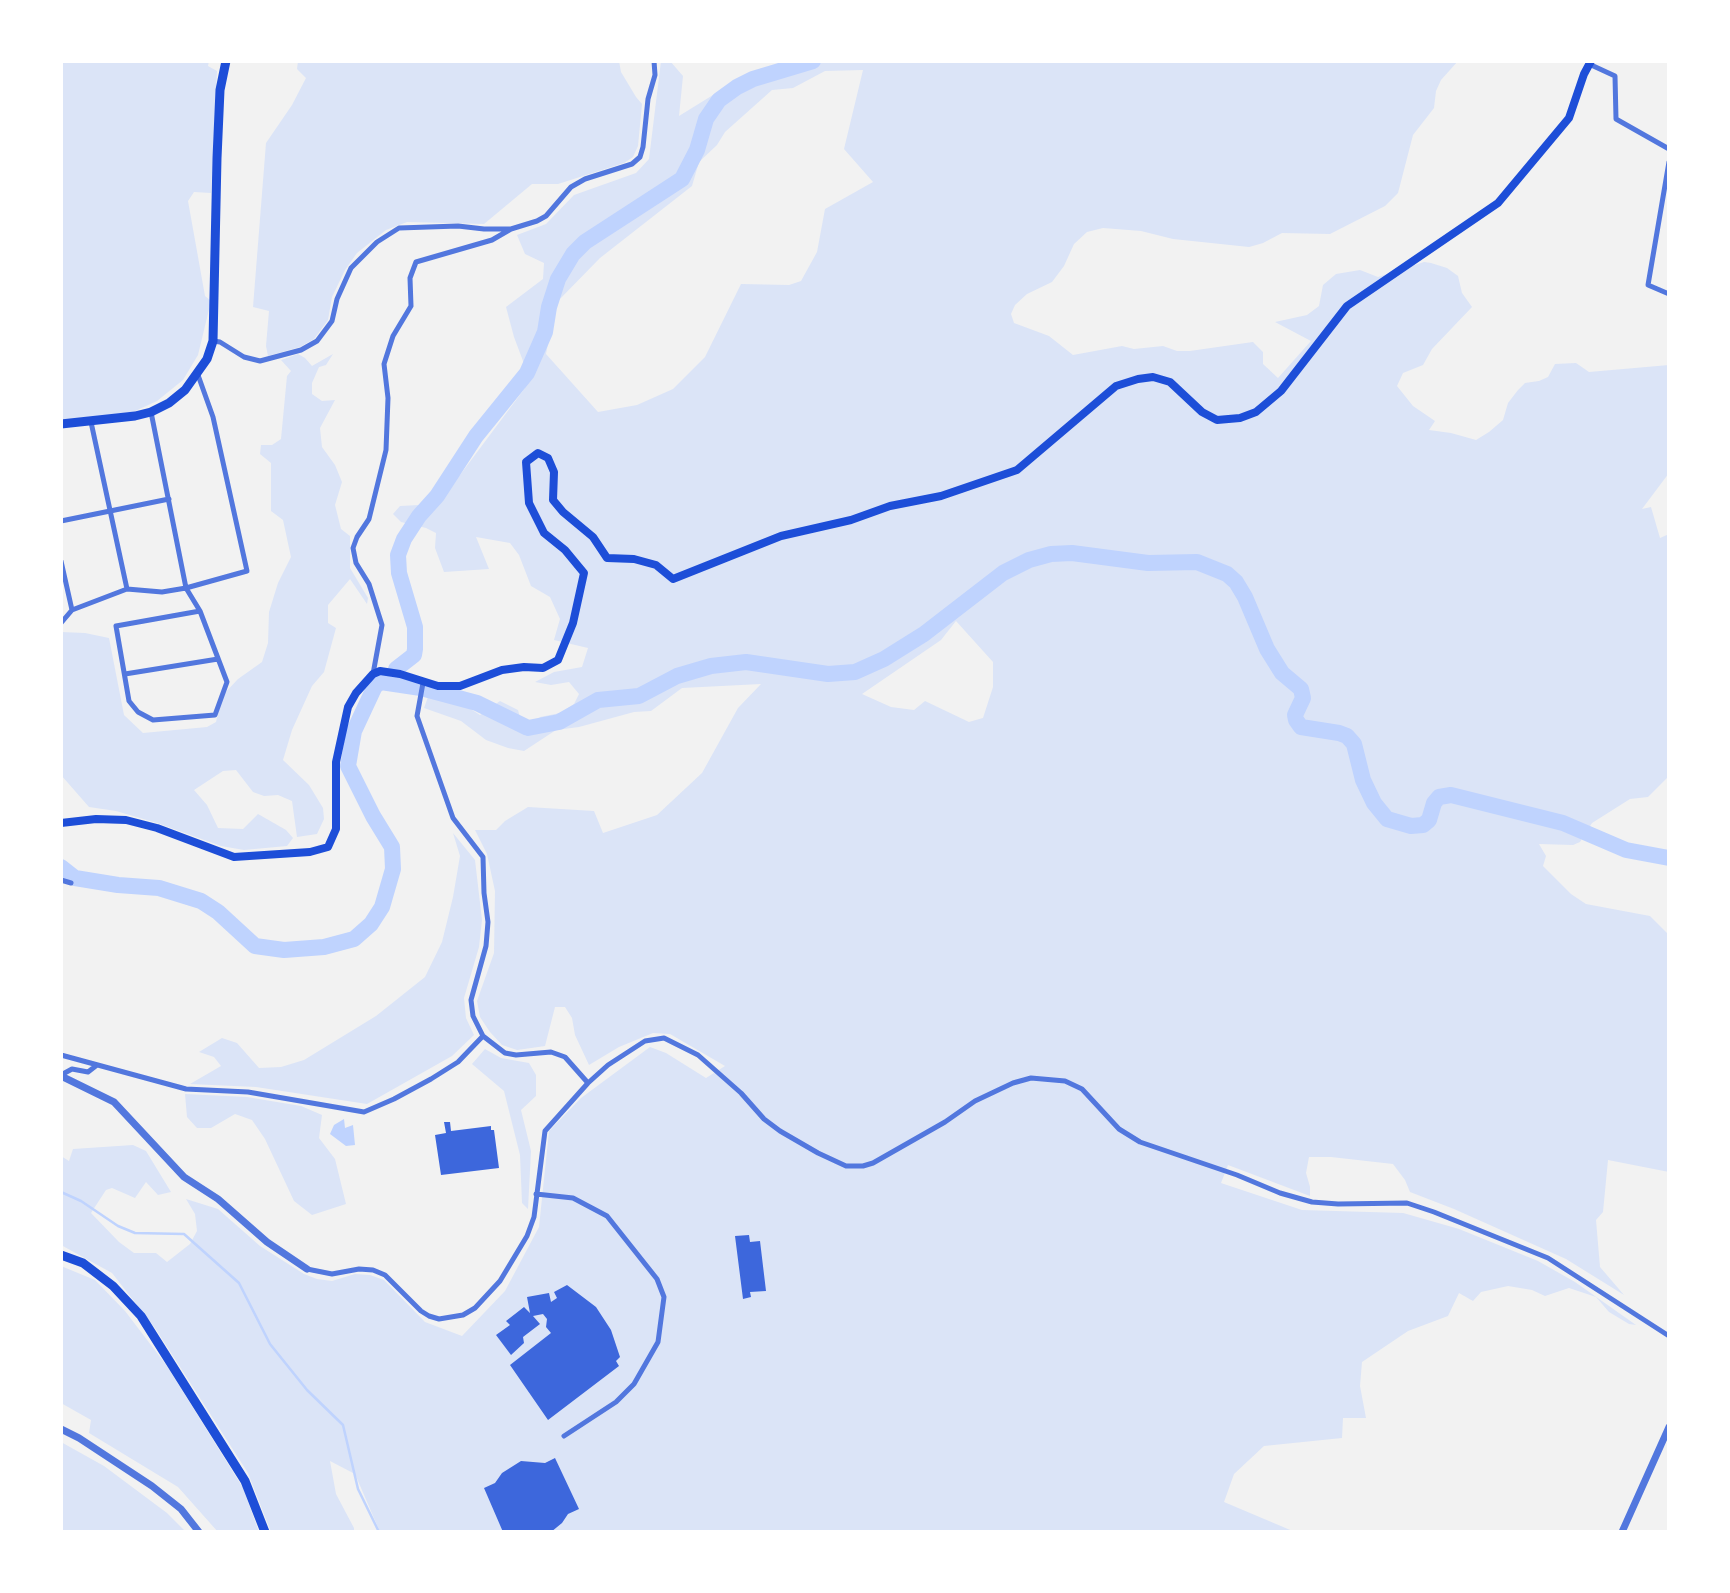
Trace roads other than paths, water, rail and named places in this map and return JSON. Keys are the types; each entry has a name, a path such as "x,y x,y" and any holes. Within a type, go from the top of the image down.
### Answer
{"main road":[{"path":"61,424 151,412 169,403 185,390 207,359 213,341 220,90 226,61"},
{"path":"61,823 96,819 126,820 157,828 234,856 322,850 331,844 336,829 336,762 348,707 356,693 376,672 400,674 423,684 460,686 502,670 543,668 558,660 573,624 584,573 565,550 544,533 529,503 526,461 538,453 548,458 554,472 553,500 593,537 607,558 634,559 656,565 673,579 780,536 851,520 890,506 941,496 1017,470 1116,386 1138,379 1153,377 1170,382 1202,412 1217,420 1240,418 1256,412 1282,391 1347,306 1498,203 1569,118 1590,63"},
{"path":"61,1255 83,1263 113,1286 141,1316 246,1481 265,1532"}],"street":[{"path":"376,672 382,625 378,607 369,584 356,563 353,548 369,519 386,450 388,398 384,364 393,336 411,306 410,278 416,261 492,240 511,229 537,221 545,216 571,187 632,164 639,158 643,147 648,99 655,75 654,61"},
{"path":"1590,63 1615,76 1616,119 1669,149"},
{"path":"1669,162 1648,285 1669,294"},
{"path":"213,341 220,342 244,357 260,361 301,350 317,341 332,321 337,299 351,268 377,242 399,228 458,226 511,229"},
{"path":"61,622 72,610 127,589 162,592 247,571 213,417 198,375"},
{"path":"151,412 186,588 200,611 227,682 215,715 153,720 138,712 129,701 116,625 200,611"},
{"path":"91,422 127,589"},
{"path":"61,522 169,499"},
{"path":"61,561 72,610"},
{"path":"125,674 218,659"},
{"path":"423,684 417,716 453,818 483,857 488,922 486,946 470,1007 483,1036 505,1053 516,1055 551,1052 565,1057 588,1083"},
{"path":"61,880 71,883"},
{"path":"61,1055 186,1089 248,1092 364,1112 394,1100 458,1062 483,1036"},
{"path":"61,1076 114,1102 184,1177 218,1199 267,1242 307,1269 332,1274 359,1269 373,1270 385,1275 429,1316 439,1319 463,1315 475,1308 500,1281 517,1256 534,1217 545,1131 608,1065 645,1041 664,1038 698,1055 780,1131 835,1162 854,1167 873,1163 945,1122 975,1101 1005,1086 1031,1078 1065,1081 1082,1088 1119,1129 1140,1142 1312,1202 1407,1203 1434,1212 1548,1258 1669,1336"},
{"path":"61,1076 72,1069 88,1072 97,1065"},
{"path":"536,1194 573,1198 607,1216 657,1279 664,1297 658,1342 634,1384 616,1402 564,1436"},
{"path":"1622,1532 1669,1427"},
{"path":"61,1429 152,1486 181,1509 199,1532"}],"water":[{"path":"344,1119 345,1128 353,1125 355,1145 346,1146 330,1134 334,1125"}],"waterway":[{"path":"396,669 414,655 415,649 415,627 399,573 398,555 404,539 419,516 437,496 476,436 527,373 545,332 558,279 573,254 585,242 682,179 697,150 706,119 719,100 753,79 813,61"},
{"path":"61,867 75,878 159,888 201,901 218,912 255,946 284,950 324,947 354,939 371,924 382,907 393,869 392,847 348,766 354,731 375,686 381,682 421,688 477,703 528,728 559,722 598,700 639,696 677,676 711,666 746,662 828,674 855,672 884,659 924,634 1003,573 1029,560 1051,554 1072,553 1148,563 1197,562 1227,574 1236,582 1245,597 1267,649 1282,673 1301,689 1303,698 1295,715 1296,720 1301,727 1347,736 1354,744 1363,780 1374,803 1387,819 1411,826 1423,825 1429,820 1434,803 1439,797 1451,795 1563,823 1626,850 1669,858"},
{"path":"61,1192 81,1201 118,1226 135,1233 184,1234 239,1283 270,1344 307,1390 343,1425 358,1489 379,1532"}]}
